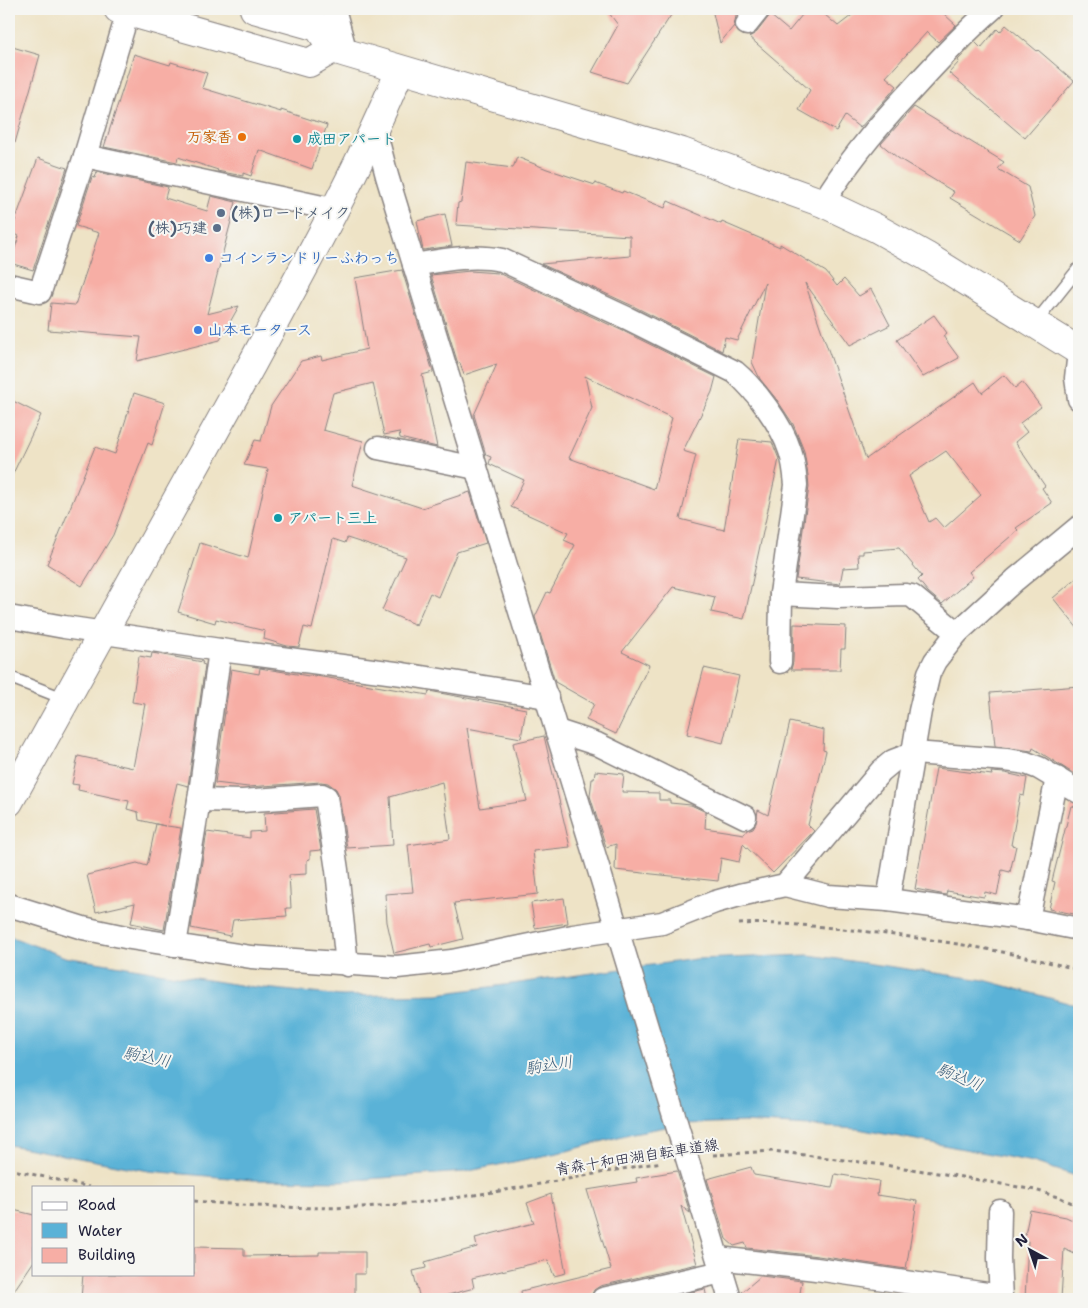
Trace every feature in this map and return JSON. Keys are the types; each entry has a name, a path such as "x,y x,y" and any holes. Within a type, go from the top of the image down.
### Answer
{"street":[{"path":"254,9 318,27 340,51 682,152 823,203 876,228 926,256 1079,351 1076,378 1079,399"},
{"path":"334,9 340,51"},
{"path":"9,285 40,292 84,156 123,10 309,62 340,51"},
{"path":"823,203 850,161 868,139 984,11"},
{"path":"9,802 336,210 375,130 400,70"},
{"path":"375,130 414,265 558,731 730,1299"},
{"path":"84,156 336,210"},
{"path":"414,265 466,258 502,260 627,318 735,372 744,380 767,409 782,434 790,451 794,469 796,486 781,594 780,662"},
{"path":"378,448 476,468"},
{"path":"888,900 920,711 929,673 935,661 957,633 1015,580 1079,527"},
{"path":"781,594 838,597 912,596 957,633"},
{"path":"9,617 220,650 403,674 546,697"},
{"path":"175,945 199,800 220,650"},
{"path":"558,731 605,748 745,817"},
{"path":"785,885 881,771 893,761 914,753 1026,763 1058,778 1079,792"},
{"path":"1028,919 1058,778"},
{"path":"199,800 242,801 322,795 326,797 337,870 347,965"},
{"path":"9,905 83,928 250,957 397,967 428,965 480,956 573,936 619,937 662,923 715,902 785,885 828,896 888,900 1028,919 1079,930"},
{"path":"603,1299 720,1265 816,1269 1001,1298 999,1258 1000,1211"}],"lane":[{"path":"1035,323 1079,268"},
{"path":"9,677 65,699"}],"path":[{"path":"731,924 797,925 890,934 1005,952 1079,970"},
{"name":"青森十和田湖自転車道線","path":"195,1201 278,1207 346,1208 410,1204 469,1197 685,1154 773,1151 941,1173 1035,1190 1079,1206"},
{"path":"9,1169 85,1186"}],"water":[{"name":"駒込川","path":"9,936 65,957 245,986 341,996 438,994 696,959 809,955 984,980 1079,1006 1079,1177 1033,1162 858,1129 744,1122 683,1124 633,1133 567,1151 464,1172 340,1181 253,1180 149,1171 9,1145"}],"building":[{"path":"606,9 675,9 627,83 592,72 618,25"},
{"path":"712,9 742,9 736,16 734,26 720,43"},
{"path":"807,9 818,9 838,26 860,9 948,9 944,14 956,25 938,42 927,32 886,77 897,86 860,128 845,116 836,131 799,110 810,90 749,37 757,32 770,15 789,31"},
{"path":"1006,25 1074,81 1025,138 949,73 975,42 981,48 997,29 1000,32"},
{"path":"9,46 40,55 15,143 9,142"},
{"path":"134,54 170,65 171,62 207,73 202,88 327,125 312,169 259,150 251,176 243,173 243,176 217,171 178,157 177,162 104,147"},
{"path":"914,107 1004,162 998,169 1028,187 1035,216 1020,240 950,198 954,192 898,158 881,144"},
{"path":"517,157 595,185 595,183 622,193 623,191 665,208 668,201 780,247 780,244 826,272 837,286 844,279 859,296 871,289 890,325 850,345 805,283 866,459 975,382 982,393 1004,375 1015,388 1022,382 1041,407 1020,423 1027,432 1015,442 1045,486 1042,488 1052,503 1016,528 1018,530 969,572 973,577 942,604 918,580 922,576 899,548 863,551 863,554 858,554 859,567 843,568 840,584 796,579 809,487 808,475 804,451 793,424 760,379 752,362 765,283 737,340 725,337 722,351 633,306 541,264 630,256 630,236 456,225 466,162 513,168","holes":["946,451 981,495 944,528 935,518 929,522 909,476"]},
{"path":"38,158 67,168 33,270 10,263 19,236 11,232"},
{"path":"97,172 168,187 165,198 207,211 211,196 236,202 207,314 239,306 220,340 137,361 141,337 48,330 51,303 75,305 99,233 76,226 92,177 95,178"},
{"path":"445,214 452,246 423,250 417,221"},
{"path":"402,270 433,372 422,375 437,447 400,438 399,432 384,435 373,383 333,393 323,430 363,441 352,485 422,508 470,492 486,543 457,552 438,597 430,593 416,625 382,610 406,557 347,538 345,543 333,539 312,629 304,627 299,647 287,646 264,639 265,631 216,619 215,623 178,612 200,543 248,558 268,469 244,465 255,440 261,441 271,406 301,361 321,356 322,360 367,349 355,278"},
{"path":"470,271 498,273 621,330 716,377 712,392 683,451 696,455 680,519 724,530 739,439 772,442 779,459 744,619 711,612 715,597 673,587 622,652 649,665 616,734 586,720 594,704 555,682 535,617 547,592 550,593 575,545 564,540 568,533 511,507 524,480 489,464 491,457 486,455 474,415 497,364 464,375 460,363 458,364 431,275","holes":["585,376 672,418 654,489 569,458 592,408"]},
{"path":"934,315 947,333 943,336 959,358 923,377 897,340"},
{"path":"134,393 165,403 152,445 148,443 113,535 82,586 47,564 95,447 115,454"},
{"path":"9,399 41,415 9,482"},
{"path":"1079,576 1079,630 1053,598"},
{"path":"794,624 846,626 845,649 841,649 840,670 791,670"},
{"path":"152,653 203,662 202,664 205,665 188,786 177,783 167,826 181,828 164,930 131,923 135,903 96,912 87,875 137,863 147,866 156,824 165,826 139,820 138,812 127,809 129,801 78,790 79,785 72,784 78,756 133,768 145,704 132,702 139,656 151,658"},
{"path":"260,668 428,695 429,691 526,709 521,738 467,728 480,808 527,801 513,743 544,736 570,847 533,851 538,894 454,903 463,939 431,947 430,944 394,953 387,922 385,894 413,892 408,845 450,839 442,782 390,797 393,845 347,848 339,795 336,789 328,783 248,787 215,783 231,669 259,674"},
{"path":"704,668 739,676 723,743 687,734"},
{"path":"1079,686 1079,777 1033,748 1032,751 995,746 990,693"},
{"path":"790,722 824,730 823,750 826,751 808,825 814,831 773,873 743,844 739,862 721,858 718,881 615,870 616,844 606,847 590,796 595,771 624,774 622,792 659,793 659,800 670,800 670,803 691,805 706,812 705,828 744,834 747,830 753,828 756,823 758,810 768,815"},
{"path":"936,768 992,775 991,772 1005,773 1027,778 1024,796 1020,795 1011,845 1016,846 1010,872 1002,870 997,895 985,892 984,897 947,891 946,895 915,889"},
{"path":"1071,806 1079,807 1079,915 1049,909 1055,882 1052,881"},
{"path":"314,809 321,850 310,851 310,859 307,860 307,874 289,875 291,908 286,908 287,916 233,920 230,936 191,928 207,832 250,838 250,832 265,831 264,813"},
{"path":"564,898 568,923 535,928 531,903"},
{"path":"751,1167 754,1175 832,1188 835,1174 879,1181 877,1195 917,1201 906,1269 747,1248 745,1243 734,1246 726,1239 707,1179"},
{"path":"677,1171 690,1213 681,1206 697,1264 600,1286 594,1290 590,1299 522,1299 521,1291 611,1269 587,1190 637,1182 636,1178"},
{"path":"551,1194 566,1273 554,1276 548,1260 472,1278 474,1288 433,1299 420,1299 413,1271 426,1268 425,1262 477,1247 475,1238 534,1223 527,1203"},
{"path":"9,1209 32,1215 32,1264 9,1298"},
{"path":"1030,1210 1066,1217 1079,1223 1079,1256 1064,1249 1061,1299 1025,1299 1028,1241 1024,1240"},
{"path":"195,1247 244,1248 244,1256 319,1255 319,1252 365,1252 365,1274 355,1274 355,1299 81,1299 83,1276 195,1276"},
{"path":"761,1276 802,1281 799,1299 743,1299 742,1292"},
{"path":"705,1289 707,1299 661,1299"}],"place":[{"name":"万家香","path":"242,137"},
{"name":"成田アパート","path":"297,139"},
{"name":"(株)ロードメイク","path":"221,213"},
{"name":"(株)巧建","path":"217,228"},
{"name":"コインランドリーふわっち","path":"209,258"},
{"name":"山本モータース","path":"198,330"},
{"name":"アパート三上","path":"278,518"}]}
